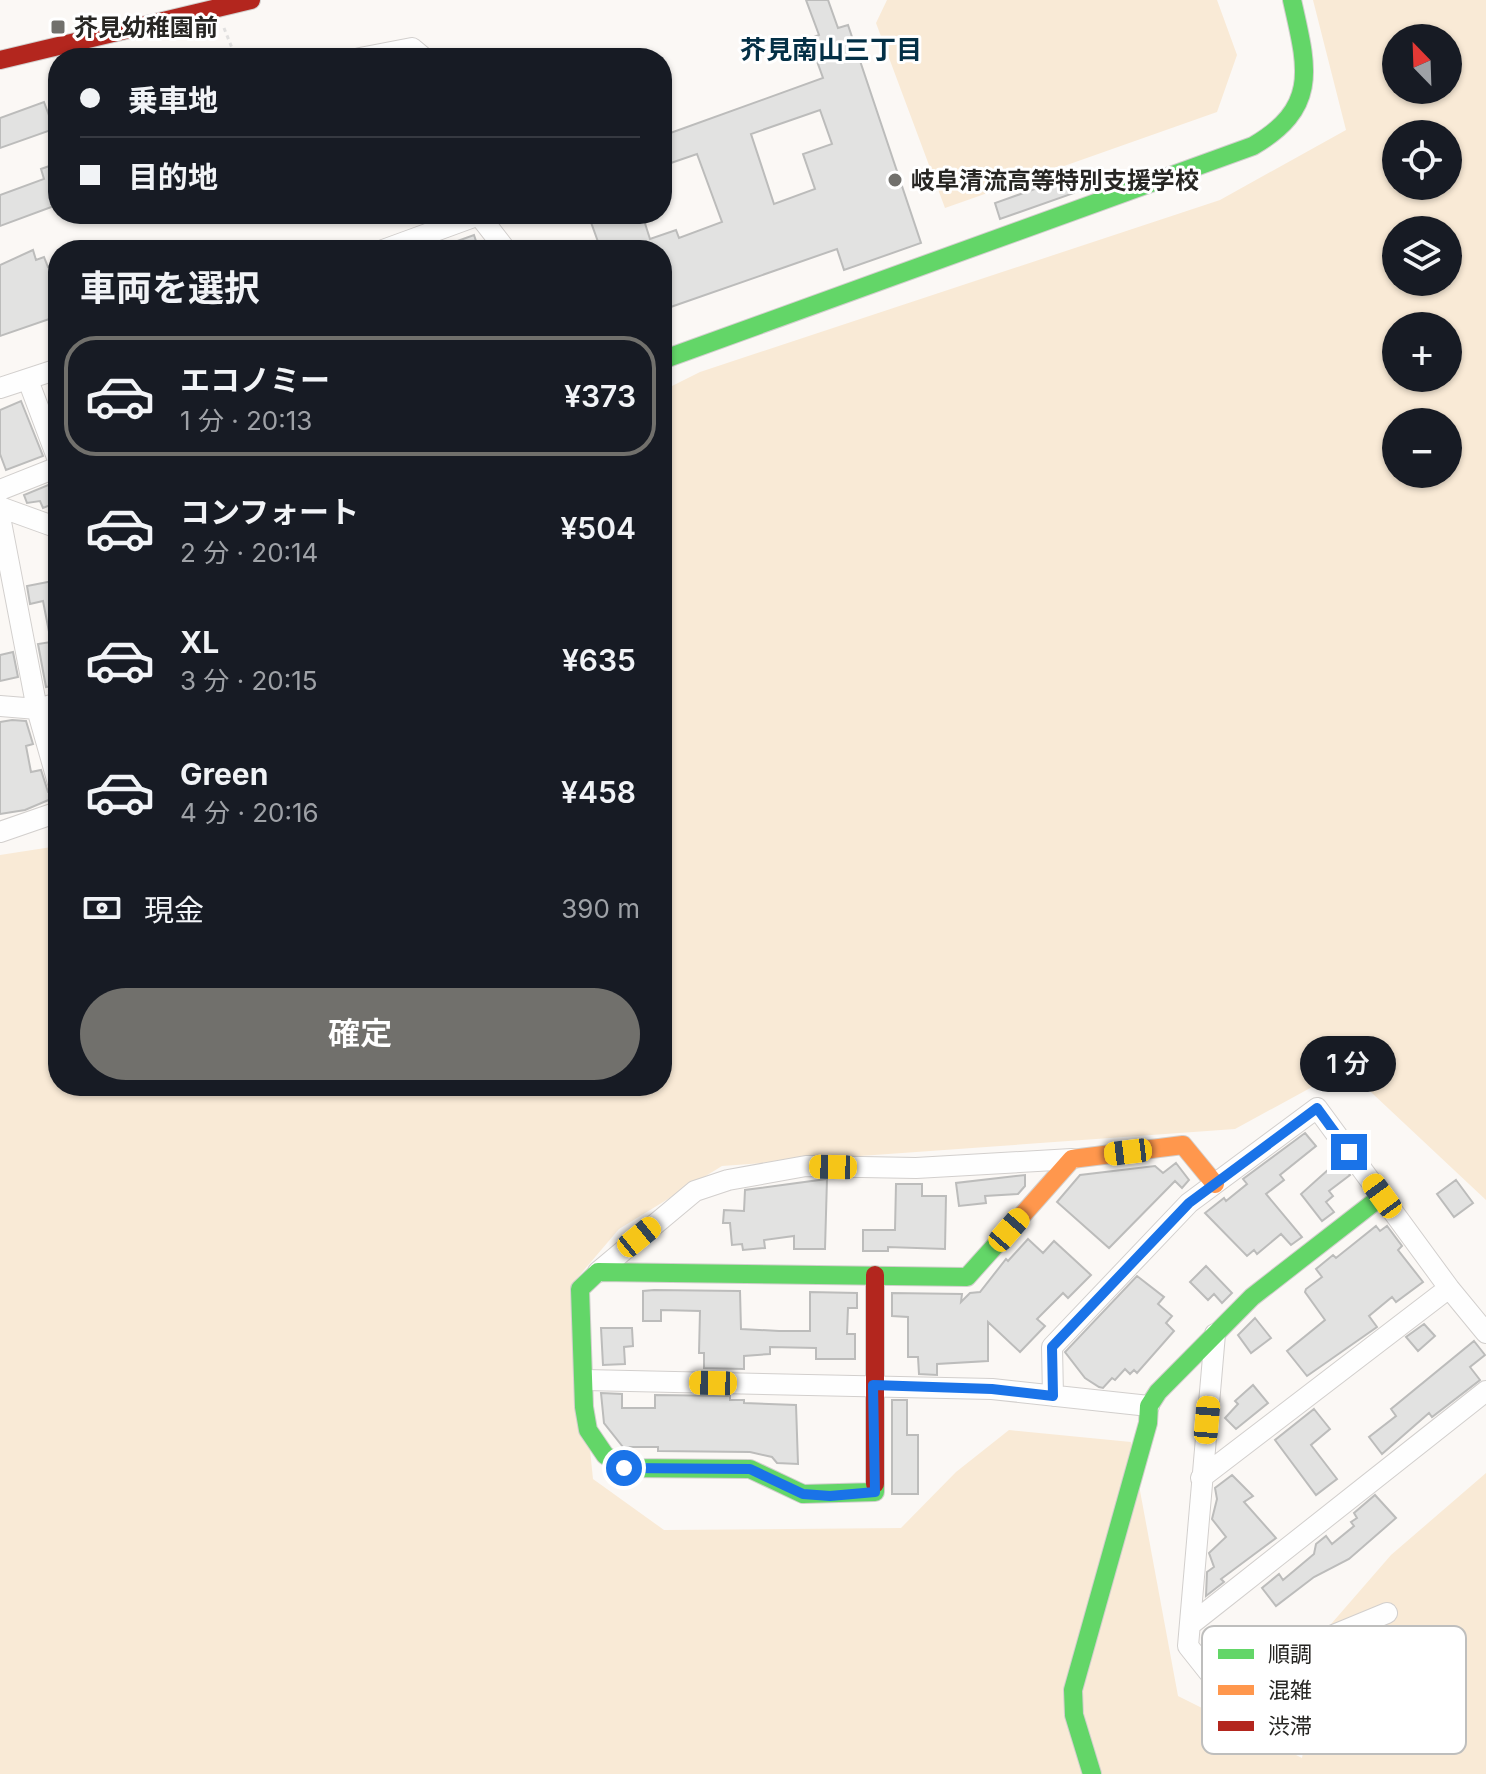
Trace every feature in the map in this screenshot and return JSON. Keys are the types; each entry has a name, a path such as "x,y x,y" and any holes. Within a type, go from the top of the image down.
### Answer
{"street":[{"path":"0,60 163,10 251,0"},
{"path":"672,356 1253,146 1285,125 1295,111 1302,87 1304,53 1292,0"},
{"path":"409,240 452,224"},
{"path":"486,224 498,240"},
{"path":"0,388 48,373"},
{"path":"28,380 48,433"},
{"path":"1,502 48,473"},
{"path":"1,502 48,523"},
{"path":"1,502 1,522 37,709 48,748"},
{"path":"0,706 37,709 48,706"},
{"path":"0,832 48,815"},
{"path":"1053,1396 1052,1347 1189,1203 1317,1108 1449,1288 1486,1333"},
{"path":"875,1275 875,1492 830,1496 803,1494 750,1469 624,1468 605,1455 588,1430 580,1289 695,1191 728,1180 806,1166 916,1168 1072,1159 1183,1145 1215,1184"},
{"path":"598,1272 967,1277 1072,1159"},
{"path":"1092,1774 1074,1715 1073,1690 1148,1423 1149,1406 1158,1392 1252,1297 1382,1196"},
{"path":"1201,1478 1449,1288"},
{"path":"1202,1664 1188,1646 1215,1334"},
{"path":"585,1380 992,1389 1149,1406"},
{"path":"1190,1625 1486,1391"},
{"path":"1355,1626 1387,1613"}],"path":[{"path":"227,42 230,48"}],"shaded area":[{"path":"887,0 1217,0 1237,55 1217,112 945,208 876,23"},
{"path":"1313,0 1486,0 1486,1200 1357,1079 1334,1075 1235,1129 722,1166 619,1229 573,1283 593,1479 664,1530 901,1528 956,1472 1009,1430 1131,1442 1178,1696 1202,1708 1202,1754 1294,1754 1302,1758 1303,1754 1466,1754 1466,1626 1329,1626 1391,1555 1486,1473 1486,1774 0,1774 0,855 48,848 48,1096 672,1096 672,386 700,372 1220,200 1346,130"}],"building":[{"path":"806,0 828,0 838,28 848,25 921,243 844,270 837,249 672,307 672,240 597,240 592,224 645,224 650,239 676,230 679,238 722,222 697,154 672,163 672,132 823,78 809,39 819,35","holes":["820,110 832,144 803,154 815,189 774,204 751,134"]},
{"path":"44,102 48,113 48,131 0,148 0,118"},
{"path":"48,167 48,208 0,226 0,195 44,179 41,169"},
{"path":"1069,177 1074,193 1000,219 995,203"},
{"path":"33,250 36,260 44,257 48,267 48,319 0,336 0,265"},
{"path":"21,401 43,456 6,470 0,454 0,410"},
{"path":"48,485 48,506 43,508 40,501 27,503 24,495"},
{"path":"48,582 48,627 43,601 30,604 27,586"},
{"path":"48,642 48,687 46,687 38,644"},
{"path":"13,652 18,677 0,681 0,655"},
{"path":"26,721 33,744 26,746 31,772 41,770 48,800 25,810 0,814 0,722"},
{"path":"1305,1133 1316,1146 1280,1175 1284,1180 1266,1194 1302,1237 1291,1245 1281,1234 1257,1254 1254,1250 1247,1256 1205,1213 1224,1198 1226,1201 1247,1184 1243,1179"},
{"path":"1339,1160 1350,1175 1329,1191 1333,1196 1326,1202 1334,1212 1322,1221 1301,1194"},
{"path":"1176,1163 1189,1180 1182,1188 1175,1181 1109,1248 1057,1202 1080,1175 1155,1166 1163,1173"},
{"path":"1025,1175 1025,1186 1018,1194 985,1196 986,1203 959,1206 956,1183"},
{"path":"827,1179 825,1249 794,1249 794,1236 764,1240 765,1248 743,1250 742,1244 732,1245 730,1223 723,1223 724,1210 744,1211 745,1190"},
{"path":"1456,1180 1473,1203 1454,1217 1437,1194"},
{"path":"896,1184 922,1184 922,1196 946,1196 945,1249 888,1247 888,1251 863,1251 863,1230 895,1230"},
{"path":"1376,1226 1380,1231 1387,1226 1402,1246 1398,1250 1423,1282 1396,1302 1392,1297 1369,1316 1377,1327 1307,1376 1287,1351 1325,1320 1305,1292 1306,1289 1322,1277 1316,1269 1333,1255 1336,1258"},
{"path":"1028,1239 1043,1253 1054,1241 1091,1275 1068,1298 1063,1293 1037,1319 1045,1326 1020,1352 988,1322 988,1361 937,1364 937,1375 919,1374 918,1357 908,1357 908,1317 892,1316 892,1293 962,1294 961,1302 970,1293 980,1292 1006,1259 1008,1261"},
{"path":"1206,1266 1232,1293 1222,1303 1214,1294 1208,1300 1190,1282"},
{"path":"1137,1276 1164,1297 1158,1304 1172,1316 1166,1323 1174,1331 1137,1373 1134,1370 1130,1374 1125,1369 1115,1380 1112,1378 1103,1388 1099,1387 1085,1378 1065,1352"},
{"path":"643,1291 740,1291 741,1329 779,1331 810,1331 810,1292 857,1293 857,1308 848,1308 847,1334 855,1334 855,1359 816,1359 816,1348 770,1347 770,1354 744,1356 744,1369 704,1368 704,1353 699,1353 700,1311 661,1310 661,1321 643,1321"},
{"path":"1255,1318 1271,1338 1251,1353 1238,1335"},
{"path":"1424,1324 1435,1336 1418,1351 1406,1337"},
{"path":"601,1328 632,1328 633,1346 624,1347 625,1364 603,1365"},
{"path":"1474,1341 1485,1355 1470,1367 1480,1380 1432,1417 1429,1413 1382,1454 1369,1437 1396,1416 1391,1409"},
{"path":"1253,1385 1268,1403 1236,1429 1225,1418 1238,1404 1235,1401"},
{"path":"601,1393 622,1394 622,1408 655,1408 655,1395 730,1396 730,1400 744,1400 744,1403 796,1405 798,1464 777,1463 772,1457 750,1452 658,1451 658,1447 623,1447 604,1423"},
{"path":"892,1400 907,1400 907,1435 918,1435 918,1494 892,1494"},
{"path":"1314,1409 1330,1429 1311,1445 1337,1479 1316,1495 1275,1440"},
{"path":"1232,1475 1253,1496 1244,1502 1276,1538 1221,1579 1224,1582 1206,1596 1207,1572 1214,1567 1209,1553 1226,1537 1212,1519 1217,1499 1215,1488"},
{"path":"1375,1495 1396,1518 1349,1559 1314,1577 1276,1606 1262,1588 1279,1574 1283,1580 1314,1554 1316,1544 1326,1536 1332,1544 1354,1526 1351,1522 1357,1518 1354,1513"}],"traffic: fast":[{"path":"672,356 1253,146 1275,131 1299,100 1304,65 1292,0"},
{"path":"1092,1774 1074,1715 1073,1690 1148,1423 1149,1406 1158,1392 1252,1297 1382,1196"},
{"path":"875,1484 875,1492 803,1494 750,1469 624,1468 605,1455 588,1430 584,1407 580,1289 598,1272 967,1277 1002,1238"}],"traffic: slow":[{"path":"1002,1238 1072,1159 1183,1145 1215,1184"}],"traffic: jam":[{"path":"50,48 251,0"},
{"path":"0,60 48,49"},
{"path":"875,1275 875,1484"}],"place":[{"name":"芥見幼稚園前","path":"58,27"},
{"name":"岐阜清流高等特別支援学校","path":"895,180"}],"district":[{"name":"芥見南山三丁目","path":"831,49"}],"route":[{"path":"624,1468 750,1469 803,1494 830,1496 875,1492 873,1385 992,1389 1053,1396 1052,1347 1189,1203 1317,1108 1349,1152"}]}
